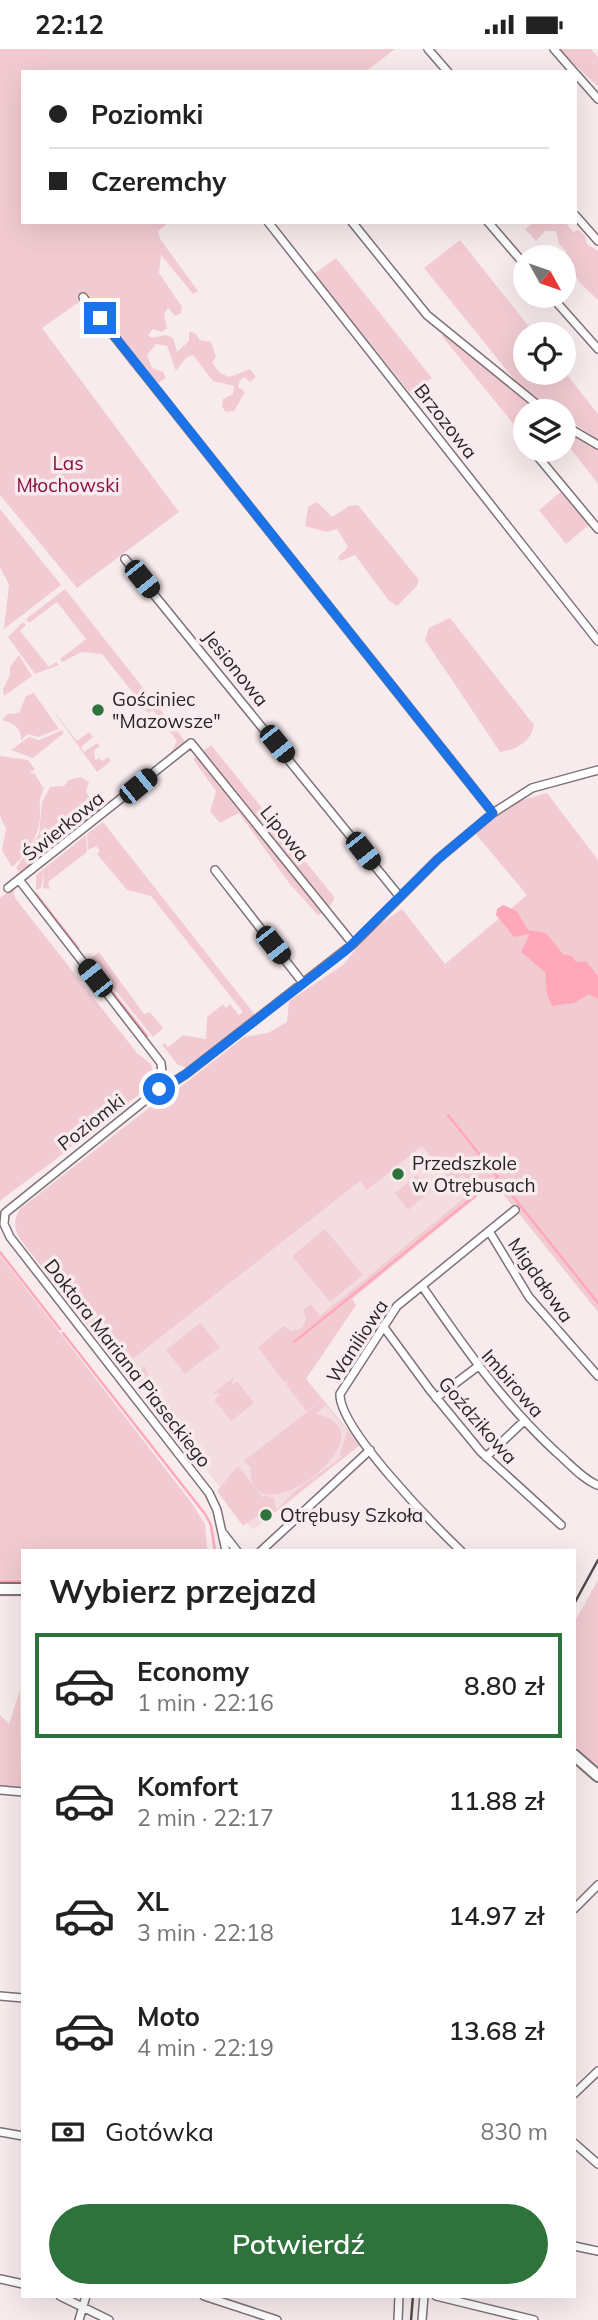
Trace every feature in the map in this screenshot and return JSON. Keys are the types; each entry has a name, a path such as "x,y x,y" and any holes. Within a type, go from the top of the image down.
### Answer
{"main road":[{"path":"0,1589 21,1589"},
{"path":"576,1757 598,1776"}],"street":[{"path":"428,49 446,70"},
{"path":"554,49 572,70"},
{"path":"577,75 598,99"},
{"path":"577,217 598,241"},
{"name":"Brzozowa","path":"270,224 598,641"},
{"path":"354,224 426,315 530,399"},
{"path":"490,224 513,251"},
{"path":"83,297 493,813"},
{"path":"562,308 598,349"},
{"path":"576,432 598,445"},
{"path":"542,462 598,529"},
{"name":"Jesionowa","path":"125,559 400,897"},
{"name":"Świerkowa","path":"8,888 191,743"},
{"name":"Lipowa","path":"191,743 353,944"},
{"name":"Poziomki","path":"3,1213 158,1090 163,1083 177,1080 353,944 438,859 493,813 532,788 598,770"},
{"path":"215,870 303,983"},
{"path":"20,881 161,1063 163,1083"},
{"name":"Waniliowa","path":"459,1549 408,1497 370,1450 342,1411 340,1394 397,1307 515,1210"},
{"name":"Doktora Mariana Piaseckiego","path":"3,1213 5,1227 16,1246 209,1493 226,1549"},
{"name":"Migdałowa","path":"489,1231 536,1306 598,1377"},
{"name":"Imbirowa","path":"422,1286 477,1367 524,1421 585,1478 597,1485"},
{"name":"Goździkowa","path":"383,1325 436,1398 486,1457 561,1525"},
{"path":"436,1398 477,1367"},
{"path":"486,1457 524,1421"},
{"path":"263,1549 370,1450"},
{"name":"Doktora Mariana Piaseckiego","path":"223,1533 235,1549"},
{"path":"0,1790 21,1792"},
{"path":"576,1907 598,1885"},
{"path":"0,1996 21,1998"},
{"path":"576,2092 598,2071"},
{"path":"0,2132 21,2136"},
{"path":"576,2145 598,2164"},
{"path":"576,2246 598,2251"},
{"path":"0,2279 21,2284"},
{"path":"64,2298 109,2320"},
{"path":"79,2320 86,2298"},
{"path":"210,2298 277,2320"},
{"path":"398,2320 399,2298"},
{"path":"422,2320 424,2298"},
{"path":"444,2298 534,2320"}],"shaded area":[{"path":"503,905 517,911 528,930 546,933 563,954 572,956 576,962 586,961 598,976 598,999 589,994 574,1003 552,1006 547,995 545,972 521,952 530,934 514,937 496,915 497,909"},
{"path":"440,1114 492,1178 348,1295 356,1305 306,1379 360,1445 253,1530 124,1365"}],"green space":[{"name":"Las Młochowski","path":"0,49 395,49 368,70 21,70 21,224 167,224 158,231 160,239 198,291 193,294 161,255 159,273 182,307 181,313 175,316 168,308 164,314 167,328 162,332 153,329 148,335 152,338 166,335 173,338 177,352 189,341 189,332 195,333 200,340 211,342 216,357 212,363 220,373 229,377 250,369 256,377 250,382 245,377 240,380 238,387 245,392 234,411 226,412 222,407 223,399 233,394 234,386 213,381 193,355 186,358 176,371 167,346 156,344 147,355 152,368 163,372 166,378 158,383 88,296 42,328 179,512 77,588 0,495"},
{"path":"557,49 591,49 598,57 598,86"},
{"path":"531,224 567,224 573,232 579,230 585,236 587,244 598,251 598,300 576,276 576,245 560,245 556,231 545,231 536,241 525,229"},
{"path":"460,240 525,322 513,322 513,378 424,268"},
{"path":"336,258 432,378 411,394 314,274"},
{"path":"441,335 446,335 527,399 513,399 513,423"},
{"path":"519,385 575,385 598,414 598,440 576,424 576,399 540,399"},
{"path":"576,436 598,450 598,484 576,456"},
{"path":"562,491 590,524 566,544 539,510"},
{"path":"317,502 332,517 349,506 358,505 419,580 417,586 397,606 389,601 355,555 340,561 338,557 348,547 337,529 327,532 305,526 308,507"},
{"path":"0,509 61,585 4,629 9,585 0,567"},
{"path":"65,589 185,741 170,754 177,741 153,710 148,713 145,710 150,706 139,700 102,654 82,652 62,662 60,659 86,639 57,602 29,623 26,619"},
{"path":"450,618 534,725 530,736 517,747 500,752 425,640 429,628"},
{"path":"23,622 26,625 20,631 49,667 56,662 59,665 35,674 8,637"},
{"path":"19,655 32,676 4,696 3,689 10,675 10,667"},
{"path":"34,693 59,729 38,737 28,734 21,740 18,729 2,720 7,714 19,713 26,696"},
{"path":"49,705 77,741 89,732 93,737 81,747 84,752 97,743 100,746 94,751 95,760 99,758 102,761 108,757 111,761 97,772"},
{"path":"62,730 64,733 33,758 11,750 29,737 39,740"},
{"path":"211,745 335,898 327,911 318,915 289,883 239,813 220,823 210,812 216,791 193,759"},
{"path":"169,754 119,798 117,795"},
{"path":"0,756 28,760 35,769 30,773 35,774 44,789 34,838 27,851 12,867 2,850 6,829 0,816"},
{"path":"81,777 89,782 86,792 93,802 100,798 103,802 99,813 22,875 16,868 39,834 42,802 50,787 64,786 68,780"},
{"path":"547,793 598,860 598,1312 494,1183 352,1299 356,1305 306,1379 360,1445 274,1513 270,1508 243,1526 217,1491 238,1466 263,1498 264,1495 274,1498 276,1510 296,1490 342,1457 340,1455 347,1431 326,1405 316,1414 337,1425 341,1441 331,1460 312,1477 290,1490 270,1495 255,1487 251,1465 248,1466 244,1461 322,1400 306,1411 286,1384 289,1380 284,1382 258,1347 284,1326 292,1331 302,1328 306,1319 303,1310 311,1304 320,1316 474,1190 463,1175 453,1183 422,1146 367,1190 360,1181 125,1365 119,1366 20,1239 16,1231 16,1217 20,1209 244,1037 268,1033 287,1022 289,1001 343,965 370,931 402,909 445,964 527,895 475,833 507,804"},
{"path":"103,822 256,1016 188,1068 178,1065 162,1045 164,1043 168,1047 183,1035 206,1039 207,1017 223,1004 226,1008 230,1004 239,1015 243,1012 151,896 127,890 97,854 100,851 96,846 88,850 87,834"},
{"path":"86,835 87,852 48,882 50,889 43,888 44,871 41,888 36,890 36,875"},
{"path":"13,888 15,898 137,1053 151,1064 154,1076 150,1084 135,1098 99,1120 61,1155 0,1201 0,898"},
{"path":"99,952 144,1014 150,1012 163,1028 153,1037 90,959"},
{"path":"417,1175 431,1191 408,1210 395,1193"},
{"path":"325,1229 363,1275 330,1302 292,1256"},
{"path":"0,1255 191,1502 205,1524 207,1549 21,1549 21,1579 0,1579"},
{"path":"200,1323 220,1347 185,1374 166,1350"},
{"path":"145,1366 149,1380 199,1454 196,1456 132,1375"},
{"path":"234,1377 231,1386 237,1381 254,1403 231,1421 214,1400 220,1395 211,1395"},
{"path":"598,1580 598,1767 576,1747 576,1619"},
{"path":"20,1690 21,1787 0,1786 0,1715 9,1724"}],"waterway":[{"path":"36,894 78,948"},
{"path":"90,964 147,1036"},
{"path":"448,1115 598,1303"},
{"path":"350,1297 497,1178"},
{"path":"0,1252 60,1329"},
{"path":"294,1342 349,1298"},
{"path":"63,1333 205,1514 211,1525 215,1549"},
{"path":"0,1581 21,1581"},
{"path":"0,1595 21,1595"}],"railway":[{"path":"576,1600 598,1560"},
{"path":"411,2320 413,2298"}],"place":[{"name":"Gościniec \"Mazowsze\"","path":"98,710"},
{"name":"Przedszkole w Otrębusach","path":"398,1174"},
{"name":"Otrębusy Szkoła","path":"266,1515"}],"route":[{"path":"100,318 493,813 438,859 344,952 186,1074 175,1081 163,1083 159,1089"}]}
